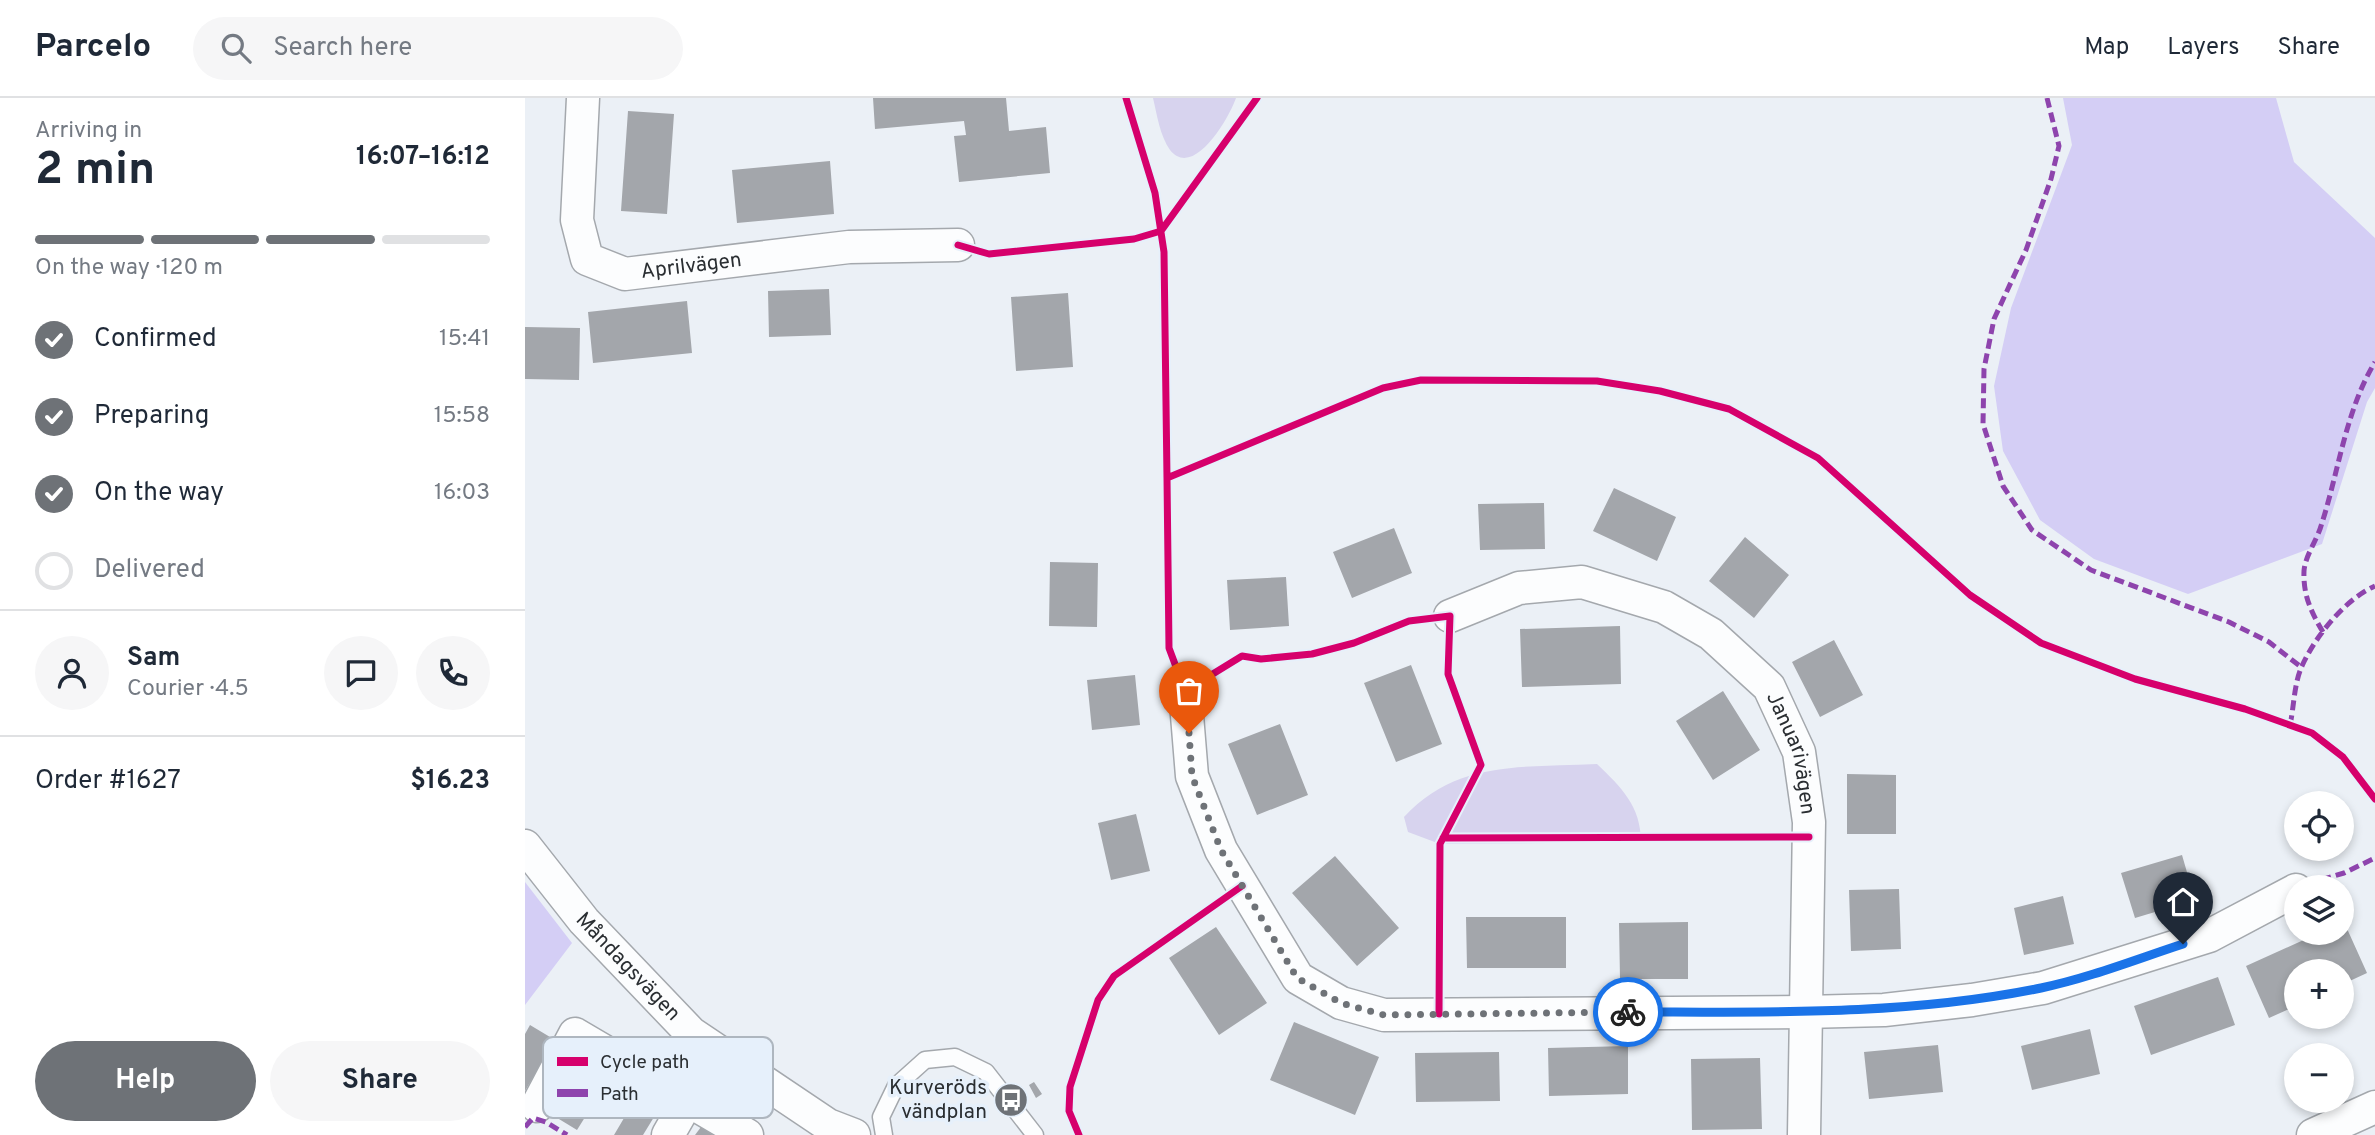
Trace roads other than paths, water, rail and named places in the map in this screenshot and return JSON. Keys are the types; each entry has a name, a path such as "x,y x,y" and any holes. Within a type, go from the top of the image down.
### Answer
{"street":[{"name":"Aprilvägen","path":"583,98 577,219 587,258 625,274 849,247 958,245"},
{"name":"Januarivägen","path":"1450,616 1519,588 1583,582 1664,607 1711,634 1769,687 1799,752 1809,822 1804,1135"},
{"path":"1185,691 1192,776 1221,850 1297,978 1341,1003 1384,1015 1884,1010 2043,988 2209,936 2284,896"},
{"name":"Måndagsvägen","path":"525,846 584,921 697,1037"},
{"name":"Måndagsvägen","path":"773,1088 828,1125 854,1135"},
{"path":"537,1106 543,1095"},
{"path":"2313,1135 2375,1107"},
{"path":"668,1135 678,1118"},
{"path":"718,1118 747,1135"}],"lane":[{"path":"884,1135 881,1117 896,1086 925,1060 955,1057 986,1072 1035,1135"}],"place":[{"name":"Kurveröds vändplan","path":"1011,1100"}]}
